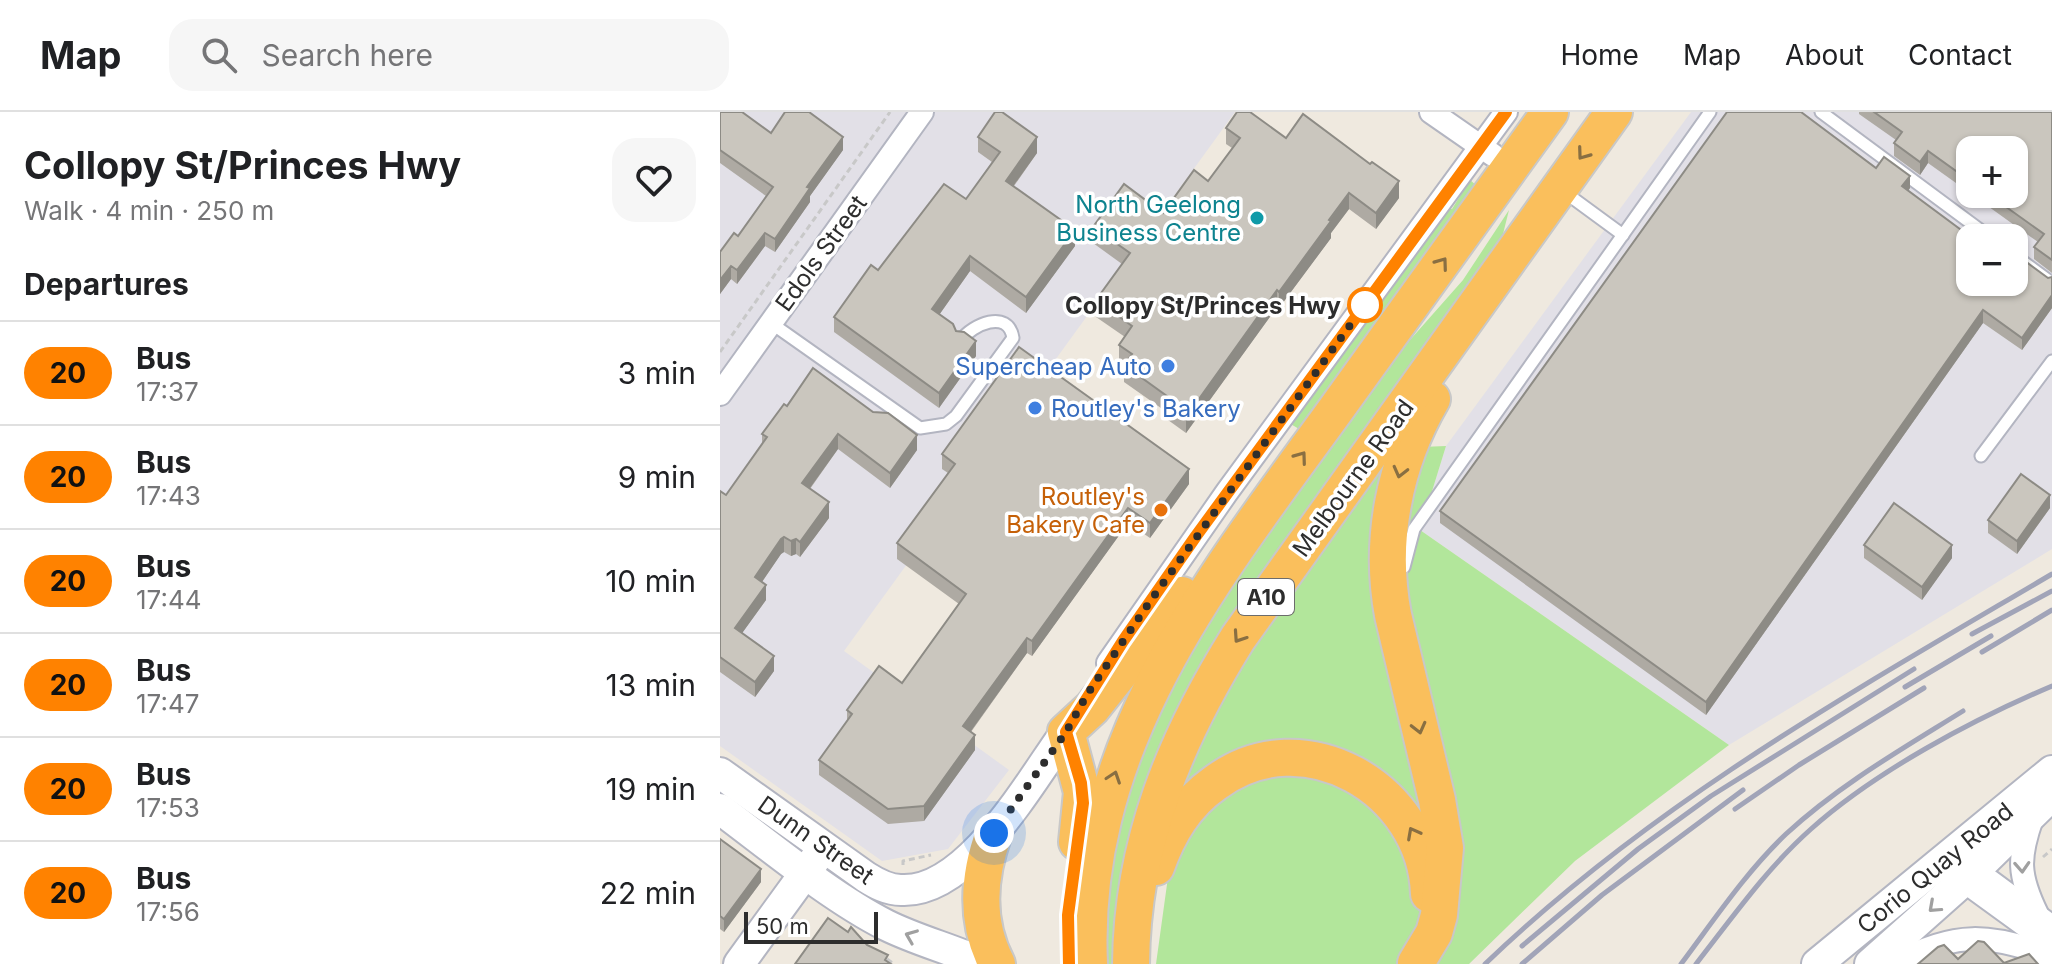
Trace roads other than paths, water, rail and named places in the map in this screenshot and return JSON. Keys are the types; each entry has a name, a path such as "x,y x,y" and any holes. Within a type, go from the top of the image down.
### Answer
{"highway":[{"name":"A10","path":"1089,964 1088,911 1108,794 1131,729 1175,641 1266,507 1550,112"},
{"name":"Melbourne Road","path":"1131,962 1137,897 1148,833 1157,799 1190,720 1238,638 1614,112"},
{"path":"1511,167 1556,193"},
{"path":"1416,963 1434,933 1439,915 1445,848 1437,800 1389,593 1390,518 1404,457 1415,430 1450,370 1496,277"},
{"path":"1069,964 1068,915 1083,803 1081,783 1066,732 1092,708 1198,575 1266,507"},
{"path":"1131,962 1158,863 1186,809 1217,781 1233,772 1286,758 1329,764 1366,781 1385,794 1411,828 1427,871 1429,892 1428,915 1416,963"},
{"path":"994,833 982,884 981,918 997,964"}],"main road":[{"name":"Dunn Street","path":"720,773 878,884 902,891 924,887 954,873 994,833 1066,732"},
{"name":"Corio Quay Road","path":"1870,964 1958,867 2052,771"},
{"name":"Corio Quay Road","path":"1817,964 2042,806"},
{"name":"Dunn Street","path":"720,809 805,872 887,926 984,964"},
{"path":"739,964 825,847"}],"street":[{"name":"Edols Street","path":"720,394 922,112"},
{"path":"1431,112 1511,167"},
{"path":"1066,732 1123,641 1183,555 1506,112"},
{"path":"2042,806 2024,842 2020,869 2026,892 2045,922"},
{"path":"1958,867 2045,922"},
{"path":"1958,867 2052,945"},
{"path":"1895,964 1941,943 1972,938 2002,940 2052,957"}],"lane":[{"path":"1394,619 1414,529 1710,112"},
{"path":"1821,112 1972,224"},
{"path":"1556,193 1623,235"},
{"path":"2028,265 2052,283"},
{"path":"771,323 920,428 946,424 956,416 1013,338 1012,331 1006,325 990,322 975,326 961,340"},
{"path":"1981,456 2052,361"}],"railway":[{"path":"1485,964 1617,851 1757,752 2052,574"},
{"path":"1972,634 2052,591"},
{"path":"1982,652 2052,610"},
{"path":"1905,687 1991,636"},
{"path":"1522,946 1638,849 1711,796 1914,669"},
{"path":"1696,964 1780,860 1837,808 1926,748 2052,686"},
{"path":"1735,809 1799,765 1924,688"},
{"path":"1681,964 1744,880 1806,816 1849,784 1963,711"},
{"path":"1522,964 1602,895 1743,790"}],"place":[{"name":"North Geelong Business Centre","path":"1257,218"},
{"name":"Collopy St/Princes Hwy","path":"1365,305"},
{"name":"Supercheap Auto","path":"1168,366"},
{"name":"Routley's Bakery","path":"1035,408"},
{"name":"Routley's Bakery Cafe","path":"1161,510"}]}
